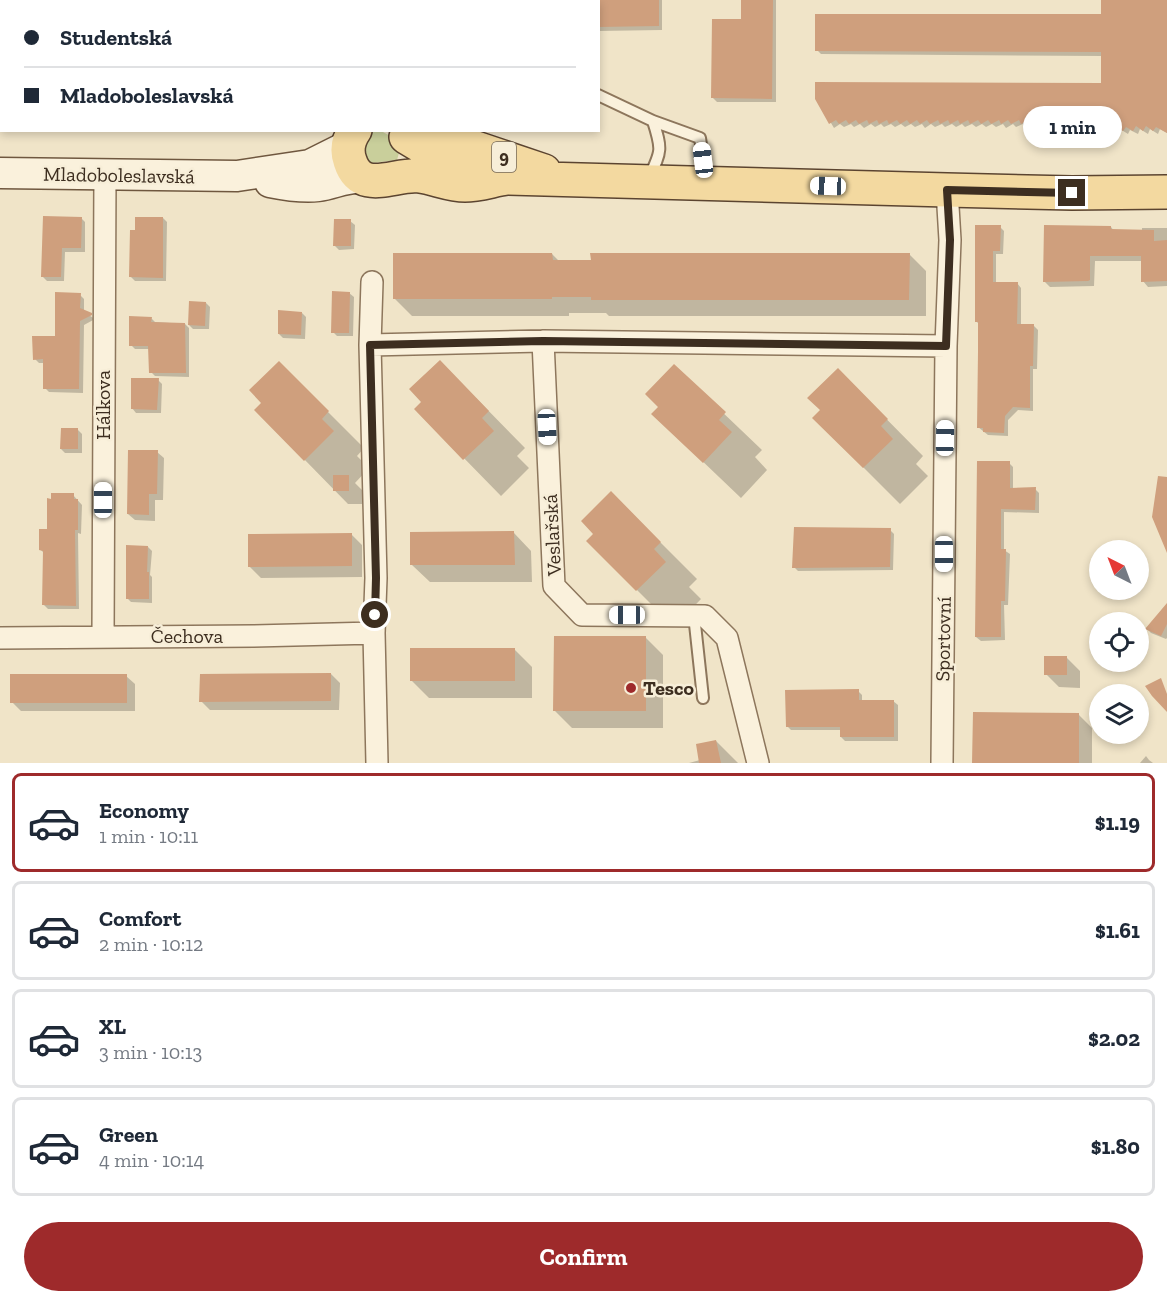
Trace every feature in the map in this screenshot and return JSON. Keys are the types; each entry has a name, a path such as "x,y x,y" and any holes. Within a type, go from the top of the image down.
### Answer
{"main road":[{"name":"9","path":"443,132 458,142 571,180"},
{"name":"Mladoboleslavská","path":"404,134 423,149 451,162 507,178"},
{"name":"Mladoboleslavská","path":"378,178 406,165 409,146 404,134"},
{"name":"Mladoboleslavská","path":"352,136 351,165 378,178 419,176 466,185 507,178 1072,193 1167,192"}],"street":[{"name":"Mladoboleslavská","path":"0,173 237,176 310,165 352,136"},
{"name":"Hálkova","path":"102,637 105,174"},
{"name":"Mladoboleslavská","path":"237,176 290,186 318,186 349,178 378,178"},
{"name":"Sportovní","path":"942,763 946,346 950,240 947,190"},
{"path":"372,282 370,345 376,578 374,633 377,763"},
{"path":"370,345 543,341 946,346"},
{"name":"Veslařská","path":"543,341 554,586 582,615 705,616 728,638 758,763"},
{"name":"Čechova","path":"0,638 374,633"}],"lane":[{"path":"600,96 653,121 700,138 706,182"},
{"path":"647,182 659,158 661,145 653,121"},
{"path":"694,615 703,698"}],"green space":[{"path":"371,132 383,132 394,138 399,153 397,160 363,164 366,135"}],"building":[{"path":"600,0 659,0 659,26 600,27"},
{"path":"741,0 773,0 772,99 711,98 712,19 741,19"},
{"path":"1101,0 1167,0 1167,133 1156,127 1153,131 1146,126 1143,131 1136,126 1133,131 1126,127 1123,131 1115,127 1113,131 1105,126 1102,131 1077,116 1062,124 1059,120 1051,124 1049,120 1041,124 1039,120 1031,124 1029,120 1021,124 1019,120 1011,124 1008,120 1001,124 999,120 991,124 988,120 981,124 978,120 970,124 968,120 960,124 958,120 950,124 948,120 940,124 938,120 930,124 927,120 920,124 917,120 910,124 907,120 900,124 897,120 889,124 887,120 879,124 877,120 869,124 867,120 859,124 856,120 849,124 846,120 839,124 836,120 829,124 815,99 815,82 1101,83 1101,52 815,51 815,14 1101,14"},
{"path":"43,216 82,217 81,248 62,248 61,277 41,277"},
{"path":"135,217 163,217 163,278 129,277 130,230 135,230"},
{"path":"334,219 351,219 351,246 333,246"},
{"path":"975,225 1001,225 1000,251 993,251 993,282 1018,282 1017,324 1034,324 1033,366 1030,366 1030,408 1013,407 1005,416 1004,433 983,432 983,428 977,428 978,322 975,322"},
{"path":"1044,225 1111,226 1111,229 1154,230 1154,241 1167,240 1167,281 1141,282 1141,256 1090,256 1090,280 1043,282"},
{"path":"393,253 552,253 553,260 591,260 590,253 910,253 909,300 591,300 591,297 393,299"},
{"path":"332,291 350,292 349,333 331,333"},
{"path":"55,292 81,293 80,308 92,313 80,321 79,389 43,389 43,359 33,360 32,336 55,336"},
{"path":"189,301 206,302 205,326 188,325"},
{"path":"278,310 302,312 301,335 278,334"},
{"path":"129,316 152,317 151,322 185,323 186,373 149,373 148,346 129,346"},
{"path":"440,360 489,411 482,418 494,431 463,460 414,409 421,402 409,389"},
{"path":"279,361 329,411 322,419 334,431 304,461 254,410 261,403 249,390"},
{"path":"674,364 726,412 719,420 732,432 703,463 651,414 658,407 645,394"},
{"path":"838,368 888,419 881,426 893,439 863,468 812,418 820,410 807,398"},
{"path":"131,378 159,378 157,410 131,409"},
{"path":"61,428 78,428 78,449 60,449"},
{"path":"128,450 158,450 157,494 149,494 149,515 127,514"},
{"path":"977,461 1010,461 1010,488 1036,487 1035,510 1001,509 1001,549 1006,549 1005,601 1001,601 1001,637 975,637"},
{"path":"333,475 349,475 349,491 333,491"},
{"path":"1158,476 1167,477 1167,553 1152,517"},
{"path":"611,491 661,542 654,549 666,562 636,591 586,541 593,534 581,521"},
{"path":"51,493 74,493 74,499 78,499 78,530 75,530 76,606 42,605 43,551 39,550 39,529 47,529 47,498 51,499"},
{"path":"794,527 891,528 890,567 792,568"},
{"path":"514,531 515,565 410,565 410,532"},
{"path":"352,533 352,566 248,567 248,534"},
{"path":"126,545 148,546 149,599 126,599"},
{"path":"1167,603 1167,624 1161,636 1149,631 1149,624"},
{"path":"554,636 646,636 646,711 553,711"},
{"path":"410,648 515,648 515,681 410,681"},
{"path":"1044,656 1067,656 1067,675 1044,675"},
{"path":"331,673 331,701 199,702 200,674"},
{"path":"10,674 127,674 127,703 10,703"},
{"path":"1161,678 1167,694 1167,712 1149,692 1149,684"},
{"path":"859,689 859,700 894,700 894,737 840,737 840,727 786,727 785,690"},
{"path":"973,712 1079,713 1079,763 972,763"},
{"path":"716,740 721,763 699,763 696,744"}],"place":[{"name":"Tesco","path":"631,688"}],"route":[{"path":"375,615 370,345 543,341 946,346 950,240 947,190 1072,193"}]}
